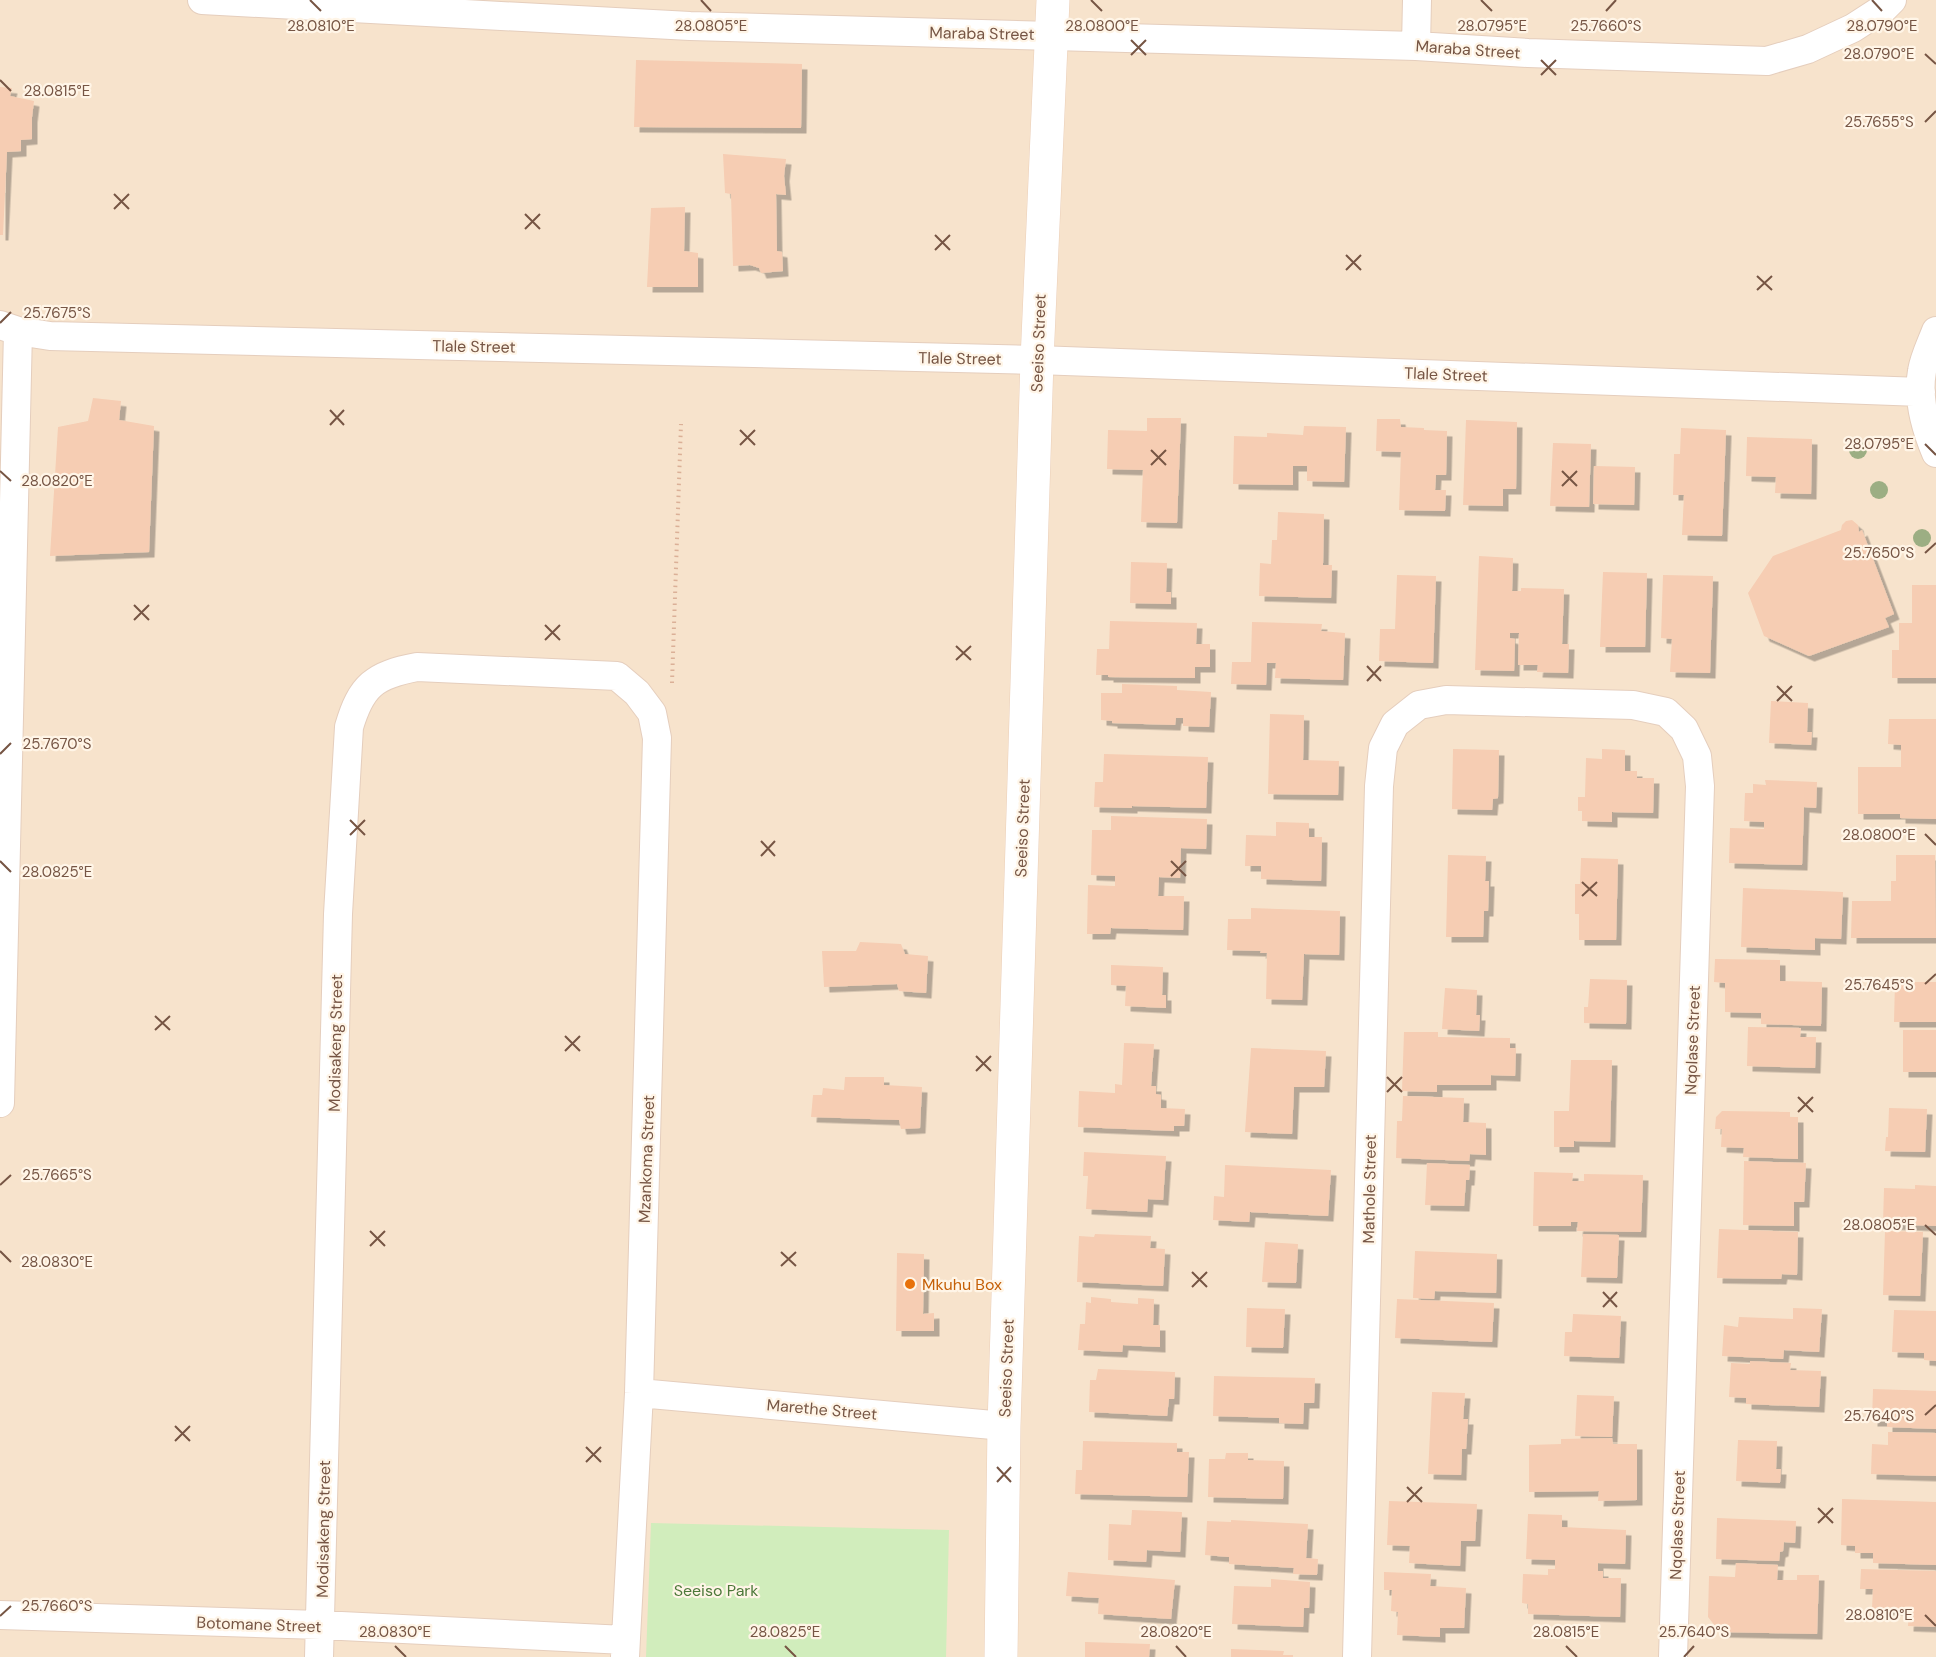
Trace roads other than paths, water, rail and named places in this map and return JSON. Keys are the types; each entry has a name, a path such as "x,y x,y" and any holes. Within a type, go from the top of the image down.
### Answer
{"street":[{"name":"Maraba Street","path":"202,0 691,13 1053,35 1416,46 1528,53 1767,61 1808,49 1852,28 1884,8 1892,0"},
{"name":"Seeiso Street","path":"1001,1657 1004,1426 1037,360 1053,0"},
{"path":"1416,46 1417,0"},
{"path":"0,1103 9,328"},
{"name":"Tlale Street","path":"9,328 50,336 1037,360 1921,392"},
{"path":"1936,331 1922,371 1921,392 1922,413 1936,453"},
{"name":"Modisakeng Street","path":"320,1657 338,914 349,728 355,706 373,682 393,671 417,667 616,676"},
{"name":"Mzankoma Street","path":"616,676 637,693 652,713 657,738 639,1393 625,1648"},
{"name":"Nqolase Street","path":"1395,724 1419,705 1446,700 1633,705 1666,712 1684,729 1697,756 1700,786 1673,1657"},
{"name":"Mathole Street","path":"1357,1657 1379,786 1383,748 1395,724"},
{"name":"Marethe Street","path":"639,1393 1004,1426"},
{"name":"Botomane Street","path":"0,1615 321,1625 625,1648"}],"place":[{"name":"Mkuhu Box","path":"910,1284"}],"park label":[{"name":"Seeiso Park","path":"716,1590"}]}
